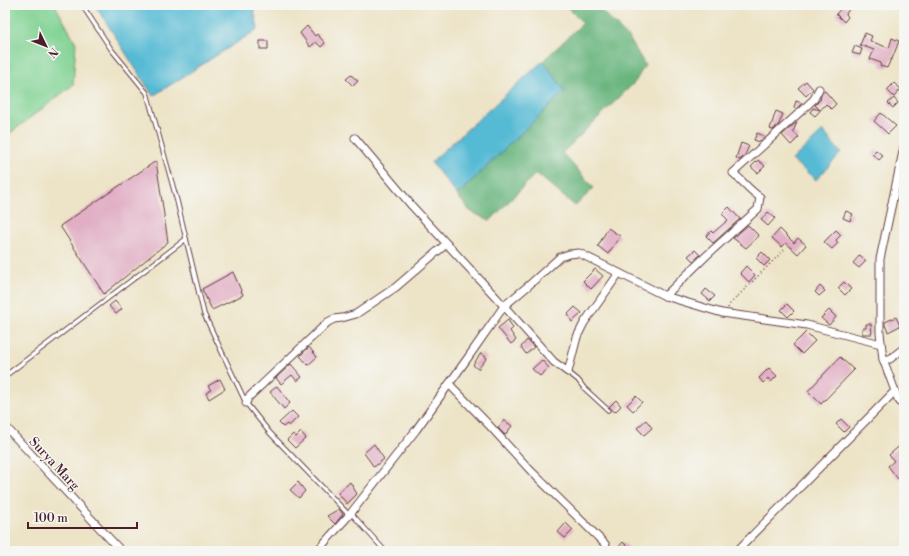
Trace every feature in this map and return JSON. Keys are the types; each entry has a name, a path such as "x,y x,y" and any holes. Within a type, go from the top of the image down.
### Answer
{"street":[{"path":"665,296 706,256 758,209 760,197 734,173 814,99 819,89"},
{"path":"355,138 446,244 554,362 568,372 577,338 584,323 619,273"},
{"path":"904,147 880,259 880,332 883,359 898,399 904,407"},
{"path":"246,403 251,395 328,322 334,319 356,314 396,287 446,244"},
{"path":"317,551 350,514 416,430 504,306 560,257 579,253 665,296 727,314 807,325 881,344"},
{"path":"883,359 890,359 904,348"},
{"path":"449,384 531,471 605,544 608,548 606,551"},
{"path":"736,551 895,391"},
{"name":"Surya Marg","path":"5,426 120,551"}],"lane":[{"path":"82,5 111,48 147,93 177,201 204,314 246,403 270,433 385,551"},
{"path":"5,376 186,239"},
{"path":"568,372 608,410"}],"path":[{"path":"727,314 729,305 785,249"}],"green space":[{"path":"5,5 55,5 76,43 73,85 5,137"},
{"path":"565,5 587,5 599,9 629,38 645,65 635,82 562,153 594,188 575,206 536,173 490,221 470,211 457,195 565,91 543,61 583,23"}],"water":[{"path":"95,5 253,5 258,29 153,96"},
{"path":"543,61 565,91 457,195 431,162"},
{"path":"823,131 841,153 816,180 792,160"}],"building":[{"path":"844,5 849,9 846,14 848,17 844,22 836,14"},
{"path":"307,26 315,36 317,34 325,43 321,47 316,42 310,47 300,33"},
{"path":"865,33 872,36 870,41 889,48 892,38 899,41 887,68 880,66 881,63 870,59 874,50 860,45"},
{"path":"260,41 268,41 268,49 260,49"},
{"path":"855,46 862,49 860,55 852,53"},
{"path":"351,75 358,81 353,86 346,79"},
{"path":"806,81 813,89 806,96 798,88"},
{"path":"894,83 901,89 894,97 887,90"},
{"path":"825,91 836,104 831,109 826,104 815,116 810,112 813,108 820,110 815,105 821,99 822,93"},
{"path":"894,98 898,103 893,108 888,103"},
{"path":"796,101 802,103 796,109 794,108"},
{"path":"776,111 783,114 779,124 773,130 770,129"},
{"path":"881,113 896,126 888,134 874,121"},
{"path":"797,122 793,132 799,137 791,145 782,135"},
{"path":"757,133 764,136 760,142 754,140"},
{"path":"741,143 749,146 745,155 740,160 736,158"},
{"path":"876,150 883,156 879,160 872,154"},
{"path":"758,160 765,166 758,173 751,167"},
{"path":"156,161 168,242 104,294 60,226"},
{"path":"729,207 740,219 713,243 706,236 711,231 713,233 728,220 722,214"},
{"path":"846,211 853,214 850,221 843,218"},
{"path":"768,212 775,218 768,226 761,220"},
{"path":"748,225 759,236 746,248 733,238"},
{"path":"608,228 620,236 608,254 598,246"},
{"path":"780,229 794,243 798,238 806,245 798,254 786,243 782,247 772,238"},
{"path":"836,230 841,235 836,240 838,243 832,249 824,242"},
{"path":"695,250 700,255 693,261 688,256"},
{"path":"762,252 770,260 764,266 756,258"},
{"path":"860,255 866,261 859,268 853,263"},
{"path":"746,266 755,275 749,282 740,273"},
{"path":"595,269 603,276 591,289 583,281"},
{"path":"233,272 243,295 212,310 202,289"},
{"path":"844,282 851,289 845,295 838,288"},
{"path":"820,286 825,291 819,296 815,292"},
{"path":"706,289 715,296 710,301 702,294"},
{"path":"115,301 122,309 116,314 109,306"},
{"path":"787,304 794,311 788,317 781,310"},
{"path":"575,307 582,313 572,322 568,314"},
{"path":"829,310 836,317 829,325 821,318"},
{"path":"896,317 900,326 888,332 885,322"},
{"path":"508,320 513,328 510,331 516,340 511,344 498,328"},
{"path":"866,324 871,324 872,334 862,334 862,328 866,328"},
{"path":"806,332 815,341 802,354 793,345"},
{"path":"527,340 534,347 526,354 521,347"},
{"path":"309,347 317,357 308,365 300,356"},
{"path":"481,353 487,358 478,369 473,365"},
{"path":"840,357 854,370 821,404 808,391"},
{"path":"542,360 549,368 540,376 532,369"},
{"path":"291,364 302,377 297,381 292,375 281,384 276,378"},
{"path":"769,368 777,376 771,382 768,378 763,383 759,378"},
{"path":"220,379 225,389 209,399 206,393 211,390 208,386"},
{"path":"277,386 290,403 284,409 270,392"},
{"path":"636,396 642,402 633,411 627,405"},
{"path":"616,400 621,406 615,412 609,407"},
{"path":"292,411 298,417 289,426 287,424 283,427 279,423"},
{"path":"841,419 849,427 844,432 836,424"},
{"path":"504,420 512,426 505,435 498,428"},
{"path":"646,420 652,428 644,435 637,428"},
{"path":"301,432 306,438 295,448 287,440 293,434 296,437"},
{"path":"904,442 904,474 898,479 888,466 894,461 889,455"},
{"path":"374,444 384,459 374,467 364,453"},
{"path":"298,482 305,491 299,498 290,490"},
{"path":"350,482 357,494 347,504 338,493"},
{"path":"339,509 343,514 335,524 327,516"},
{"path":"566,523 573,530 565,538 558,532"},
{"path":"623,542 632,551 615,551"}]}
